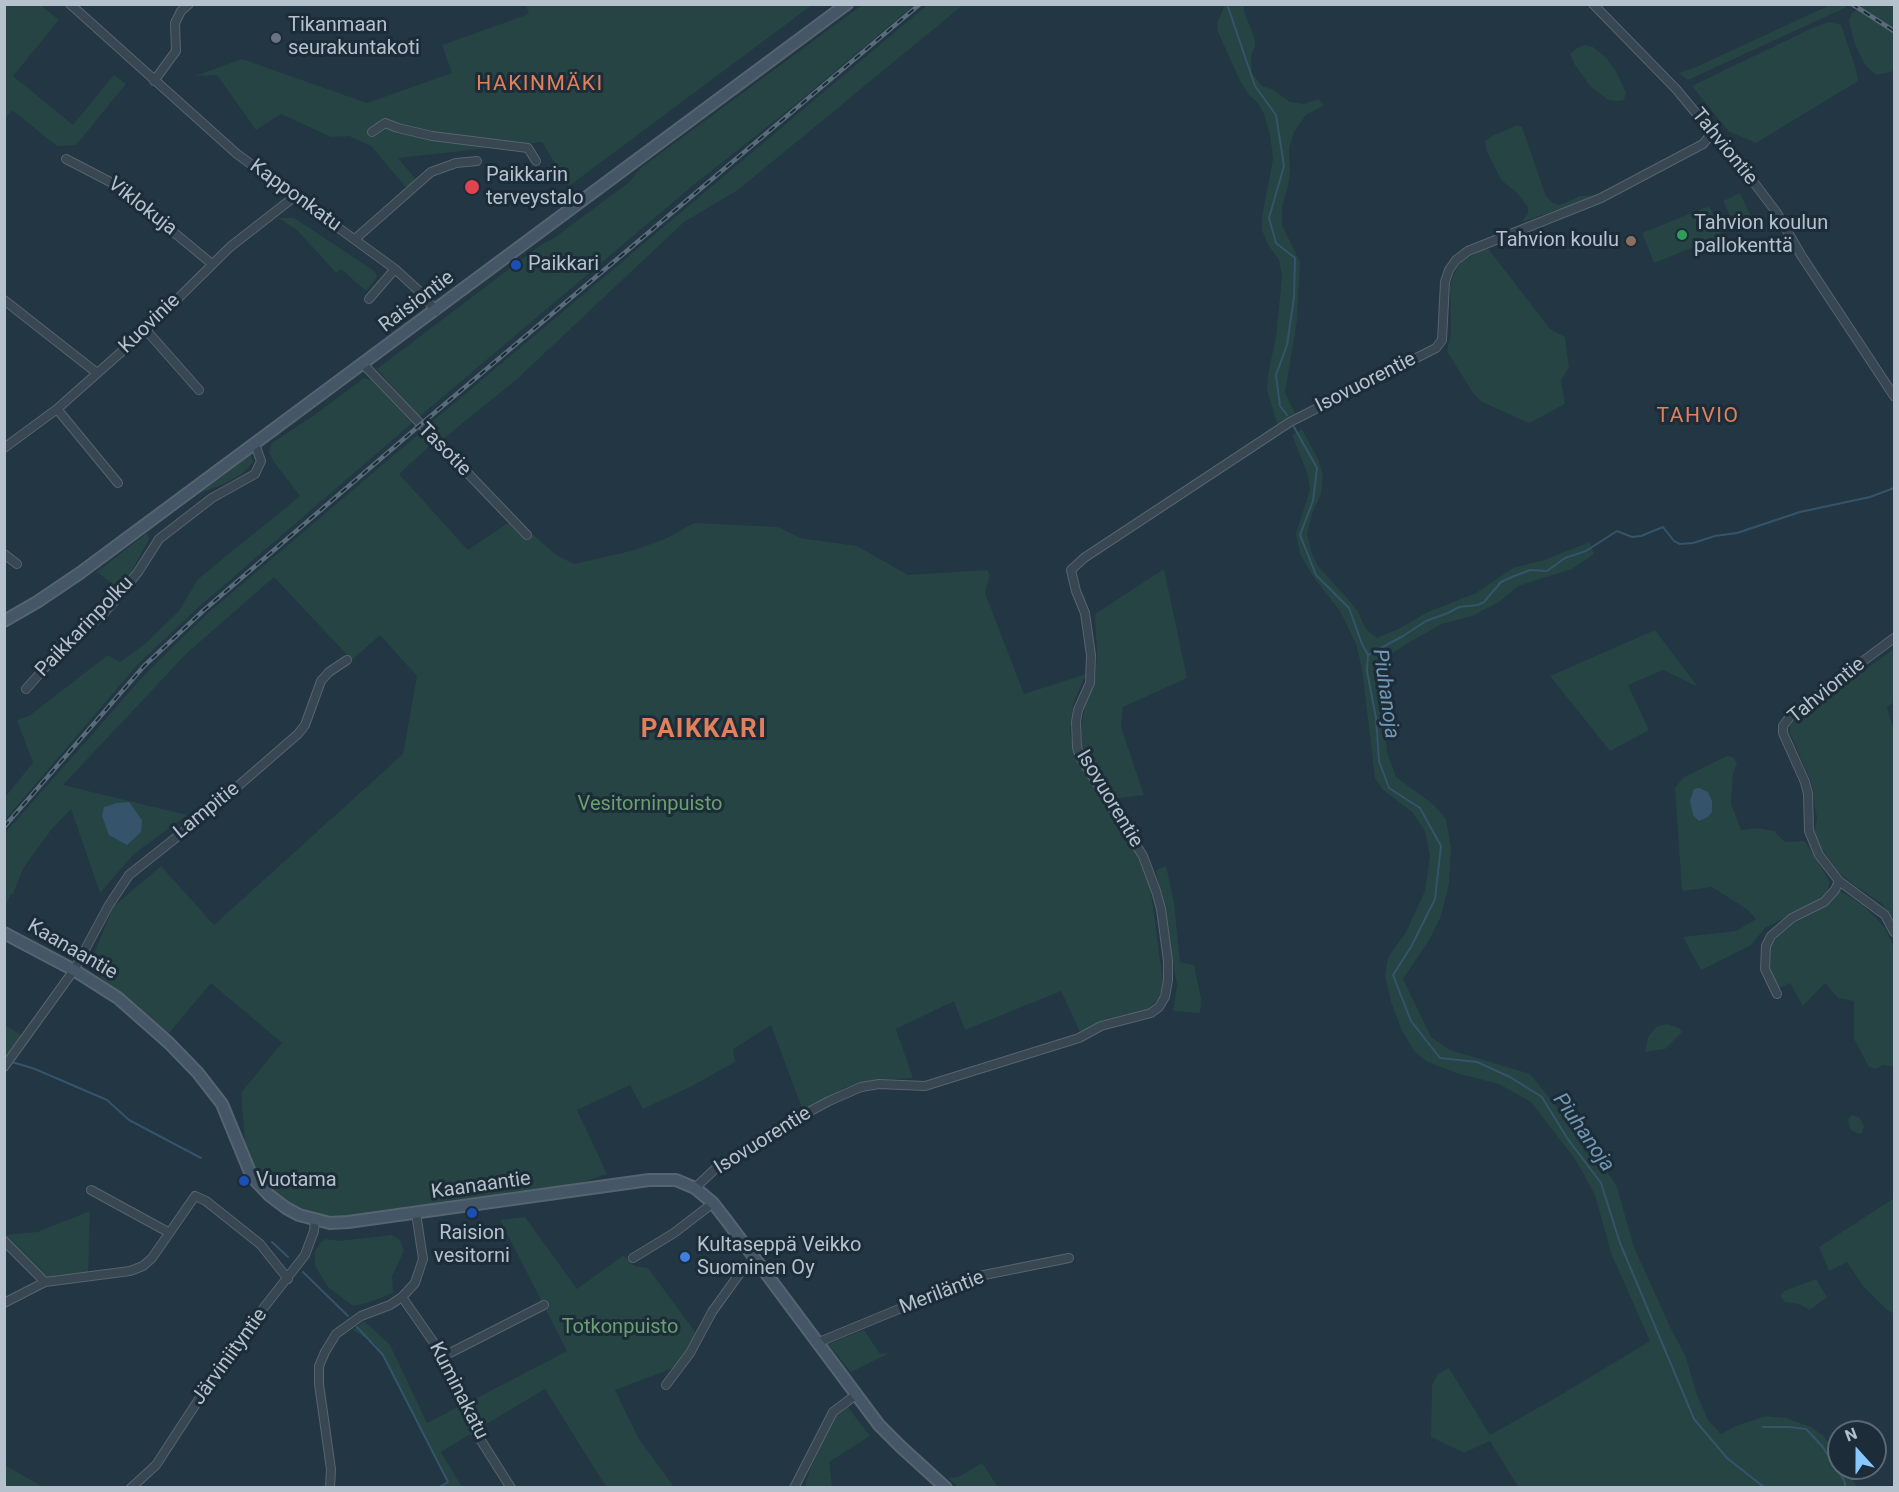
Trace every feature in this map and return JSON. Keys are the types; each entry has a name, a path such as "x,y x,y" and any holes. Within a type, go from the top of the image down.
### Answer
{"street":[{"name":"Kapponkatu","path":"70,4 237,154 395,269 436,310"},
{"path":"154,81 177,51 175,23 189,4"},
{"name":"Raisiontie","path":"4,621 60,587 847,4"},
{"name":"Tahviontie","path":"1593,4 1676,89 1777,213 1801,255 1894,396"},
{"path":"372,132 385,123 443,138 528,148 536,161"},
{"name":"Isovuorentie","path":"695,1188 714,1170 773,1131 861,1087 879,1084 925,1086 1079,1038 1101,1026 1151,1013 1159,1007 1168,980 1168,961 1161,909 1156,891 1143,856 1080,757 1077,747 1076,722 1078,710 1090,683 1091,656 1085,613 1071,570 1084,558 1290,422 1329,400 1436,348 1442,340 1445,282 1456,260 1468,251 1601,198 1703,144 1713,132"},
{"name":"Viklokuja","path":"66,159 118,186 212,264"},
{"path":"355,239 432,172 456,163 477,161"},
{"name":"Kuovinie","path":"4,448 57,409 146,330 238,240 294,197"},
{"path":"369,299 395,269"},
{"path":"4,300 98,373"},
{"path":"146,330 199,390"},
{"name":"Tasotie","path":"363,364 527,535"},
{"path":"57,409 118,483"},
{"name":"Paikkarinpolku","path":"26,689 58,653 103,614 169,530 212,498 255,474 261,461 255,444"},
{"path":"4,554 17,564"},
{"name":"Tahviontie","path":"1894,638 1792,714 1783,726 1783,733 1800,768 1808,794 1807,819 1813,842 1825,865 1839,881 1885,915 1894,932"},
{"name":"Lampitie","path":"4,1067 74,970 109,905 129,876 147,859 207,813 298,734 305,725 321,681 329,672 347,660"},
{"path":"1777,994 1766,969 1764,956 1771,936 1792,918 1824,902 1835,890 1839,881"},
{"name":"Kaanaantie","path":"4,933 74,970 118,998 169,1043 198,1073 222,1104 252,1177 286,1208 315,1220 330,1223 348,1222 649,1180 676,1180 695,1188 713,1203 879,1425 946,1488"},
{"path":"91,1190 168,1232"},
{"path":"4,1303 45,1282 130,1271 143,1266 152,1258 195,1196 206,1201 260,1244 288,1279"},
{"path":"633,1258 675,1233 713,1203"},
{"path":"330,1488 332,1469 319,1384 320,1366 336,1334 361,1316 390,1305 402,1297 415,1283 423,1259 416,1213"},
{"name":"Järviniityntie","path":"131,1488 156,1465 233,1347 305,1255 314,1232 315,1220"},
{"path":"4,1241 45,1282"},
{"name":"Meriläntie","path":"819,1342 979,1276 1069,1258"},
{"path":"666,1385 690,1353 712,1312 740,1273 757,1261"},
{"name":"Kuminakatu","path":"402,1297 442,1356 475,1431 511,1488"},
{"path":"442,1356 544,1305"},
{"path":"794,1488 833,1412 857,1394"}],"green space":[{"path":"5,4 41,5 59,20 13,76 73,125 114,75 126,84 76,145 57,146 12,110 5,119"},
{"path":"1865,4 1894,5 1894,71 1876,75 1865,65 1854,42 1849,21 1852,13"},
{"path":"526,5 812,5 569,186 542,142 398,158 419,183 409,191 371,146 349,136 331,137 281,114 256,130 217,75 195,76 242,59 367,103 452,73 442,45 529,14"},
{"path":"862,5 914,5 797,103 691,187 419,417 377,369 542,244 554,238 628,183 642,167"},
{"path":"927,5 963,5 738,190 684,222 516,380 443,439 427,426"},
{"path":"1225,5 1244,5 1244,12 1254,36 1255,46 1251,56 1252,73 1262,86 1272,89 1290,102 1304,104 1319,99 1323,106 1306,115 1294,132 1289,149 1290,170 1282,207 1282,225 1300,262 1297,320 1285,392 1295,414 1277,424 1267,390 1276,337 1282,276 1279,260 1268,245 1262,230 1262,216 1273,159 1264,114 1240,81 1218,32 1217,23"},
{"path":"1830,5 1847,7 1688,80 1679,73 1696,67"},
{"path":"1830,22 1841,25 1858,81 1756,143 1728,131 1692,86 1812,28"},
{"path":"1586,45 1593,47 1606,58 1616,71 1626,93 1624,100 1608,100 1590,86 1575,65 1570,54"},
{"path":"1517,125 1522,127 1546,196 1552,202 1558,205 1580,196 1593,195 1575,204 1522,222 1528,213 1528,207 1517,193 1501,180 1486,149 1485,141"},
{"path":"1740,193 1755,225 1738,233 1723,201"},
{"name":"Tahvion koulun pallokenttä","path":"1709,206 1722,236 1654,263 1642,233"},
{"path":"278,218 294,218 373,270 377,275 376,279 366,291 341,269 336,273 297,230"},
{"path":"1487,247 1550,329 1565,337 1569,367 1561,380 1565,404 1529,423 1482,402 1473,393 1447,351 1451,333 1450,286 1454,274 1461,262"},
{"path":"364,378 371,380 412,423 202,604 137,665 5,820 5,797 33,763 17,720 29,716 108,655 120,662 145,644 179,611 198,579 300,496 274,462 269,452 272,443"},
{"path":"1302,429 1318,459 1323,476 1321,494 1312,514 1307,534 1311,551 1318,566 1358,612 1366,629 1377,638 1428,612 1476,593 1513,568 1544,560 1590,542 1594,554 1572,569 1518,586 1499,602 1472,616 1442,624 1406,644 1382,665 1381,681 1387,752 1396,777 1433,804 1446,819 1451,847 1449,884 1441,916 1428,942 1403,979 1431,1037 1450,1050 1530,1074 1596,1154 1617,1187 1634,1247 1686,1357 1696,1392 1708,1420 1721,1434 1736,1426 1766,1416 1786,1418 1811,1427 1827,1441 1827,1480 1853,1480 1857,1487 1518,1487 1490,1441 1464,1453 1431,1437 1432,1385 1438,1374 1449,1368 1490,1435 1650,1341 1611,1253 1595,1195 1575,1159 1531,1102 1499,1084 1456,1073 1428,1062 1415,1052 1402,1031 1391,1002 1385,975 1388,957 1405,934 1425,891 1430,856 1425,831 1412,812 1383,790 1375,778 1362,669 1356,644 1340,611 1314,578 1300,554 1296,533 1310,490 1308,475 1292,435"},
{"name":"Vesitorninpuisto","path":"421,432 434,442 399,474 468,550 508,523 523,538 529,531 556,555 574,564 631,551 665,539 694,523 778,527 800,538 857,546 908,575 987,570 990,575 985,593 1024,694 1086,674 1073,704 1070,732 1073,750 1080,766 1140,858 1150,885 1163,981 1160,996 1151,1007 1141,1013 1080,1032 1061,991 965,1030 954,1001 896,1029 913,1078 868,1081 844,1088 803,1111 771,1025 733,1049 735,1062 643,1109 630,1085 577,1110 607,1174 568,1187 514,1191 497,1196 335,1217 318,1215 295,1207 276,1193 264,1182 246,1153 241,1093 282,1043 211,983 169,1033 119,997 89,965 114,906 161,866 214,925 403,754 417,676 380,635 352,660 274,577 186,654 63,785 187,815 134,854 100,893 71,809 51,830 29,860 5,907 5,833 147,672 208,613"},
{"path":"251,455 253,462 243,473 224,484 198,494"},
{"path":"147,533 149,539 121,591 97,572"},
{"path":"1164,569 1187,678 1123,707 1121,727 1144,795 1112,799 1082,752 1081,730 1085,704 1095,679 1097,656 1095,614"},
{"path":"1655,630 1698,687 1663,670 1628,685 1649,730 1610,751 1550,676"},
{"path":"1894,649 1894,702 1887,707 1894,731 1894,919 1881,903 1854,885 1837,870 1822,849 1814,832 1817,819 1811,782 1790,733 1790,725 1796,718"},
{"path":"1727,756 1733,757 1737,763 1733,774 1731,803 1741,830 1758,828 1774,831 1785,842 1805,841 1830,882 1827,891 1817,901 1765,928 1751,945 1701,970 1683,937 1736,931 1756,919 1748,910 1712,887 1682,891 1675,788 1684,777"},
{"path":"1166,866 1174,902 1180,962 1194,965 1201,999 1200,1013 1173,1011 1177,985 1156,870"},
{"path":"1839,890 1861,904 1874,916 1885,928 1894,947 1894,1067 1883,1065 1876,1069 1869,1067 1854,1039 1854,1001 1838,998 1825,983 1803,1006 1790,983 1778,989 1768,964 1768,949 1772,942 1793,924 1827,906"},
{"path":"4,1024 23,1036 8,1060 5,1058"},
{"path":"1667,1024 1679,1028 1682,1032 1665,1049 1645,1052 1648,1037 1656,1027"},
{"path":"1852,1115 1859,1117 1864,1126 1862,1133 1851,1130 1848,1119"},
{"path":"1894,1198 1894,1314 1863,1286 1847,1262 1829,1271 1819,1247"},
{"path":"90,1211 88,1274 48,1280 5,1244 4,1235 37,1232"},
{"name":"Totkonpuisto","path":"525,1217 577,1289 624,1255 634,1266 648,1268 696,1333 681,1365 615,1390 639,1439 674,1487 606,1487 545,1389 480,1428 469,1402 567,1351 500,1220"},
{"path":"392,1235 400,1240 404,1251 392,1276 393,1293 353,1306 328,1287 315,1266 315,1252 320,1243 326,1239 339,1241"},
{"path":"1816,1279 1827,1297 1810,1310 1799,1304 1785,1302 1780,1296 1784,1291"},
{"path":"364,1321 390,1345 427,1423 458,1407 470,1434 441,1452 462,1487 438,1487 448,1481 383,1355 375,1344 353,1330"},
{"path":"864,1330 880,1354 889,1353 851,1372 828,1344"},
{"path":"848,1407 870,1436 829,1462 832,1487 805,1487 810,1469 835,1417"},
{"path":"982,1463 998,1487 958,1487 948,1478 958,1477"},
{"path":"5,1465 43,1487 5,1487"}],"water":[{"path":"1699,788 1708,792 1712,801 1712,812 1708,817 1699,821 1693,815 1690,800 1694,789"},
{"path":"129,802 142,820 141,832 127,845 109,835 102,816 104,807"}],"waterway":[{"name":"Piuhanoja","path":"1227,4 1255,86 1276,115 1284,166 1269,218 1276,243 1295,258 1294,297 1287,345 1276,375 1280,406 1287,415"},
{"name":"Piuhanoja","path":"1294,427 1317,468 1313,501 1300,535 1316,575 1349,608 1368,655 1367,671 1376,718 1379,761 1389,788 1420,808 1441,846 1435,899 1411,947 1393,975 1411,1021 1440,1058 1477,1062 1510,1077 1542,1097 1567,1138 1601,1183 1620,1243 1694,1419 1727,1458 1765,1488"},
{"path":"1368,655 1426,621 1459,607 1484,602 1501,582 1530,570 1547,571 1565,558 1586,551 1617,531 1632,537 1641,536 1663,527 1674,541 1680,544 1693,543 1715,536 1737,533 1800,512 1870,497 1894,488"},
{"path":"4,1058 107,1100 129,1120 201,1158"},
{"path":"272,1242 288,1257"},
{"path":"303,1272 348,1316"},
{"path":"357,1327 383,1355 448,1482 438,1488"},
{"path":"1763,1427 1806,1429 1822,1446 1844,1480 1846,1488"}],"railway":[{"path":"4,827 144,666 204,610 920,4"},
{"path":"1852,4 1894,31"}],"place":[{"name":"Tikanmaan seurakuntakoti","path":"276,38"},
{"name":"Paikkarin terveystalo","path":"472,187"},
{"name":"Tahvion koulun pallokenttä","path":"1682,235"},
{"name":"Tahvion koulu","path":"1631,241"},
{"name":"Paikkari","path":"516,265"},
{"name":"Vuotama","path":"244,1181"},
{"name":"Raision vesitorni","path":"472,1213"},
{"name":"Kultaseppä Veikko Suominen Oy","path":"685,1257"}],"district":[{"name":"HAKINMÄKI","path":"540,85"},
{"name":"TAHVIO","path":"1698,417"},
{"name":"PAIKKARI","path":"704,730"}]}
